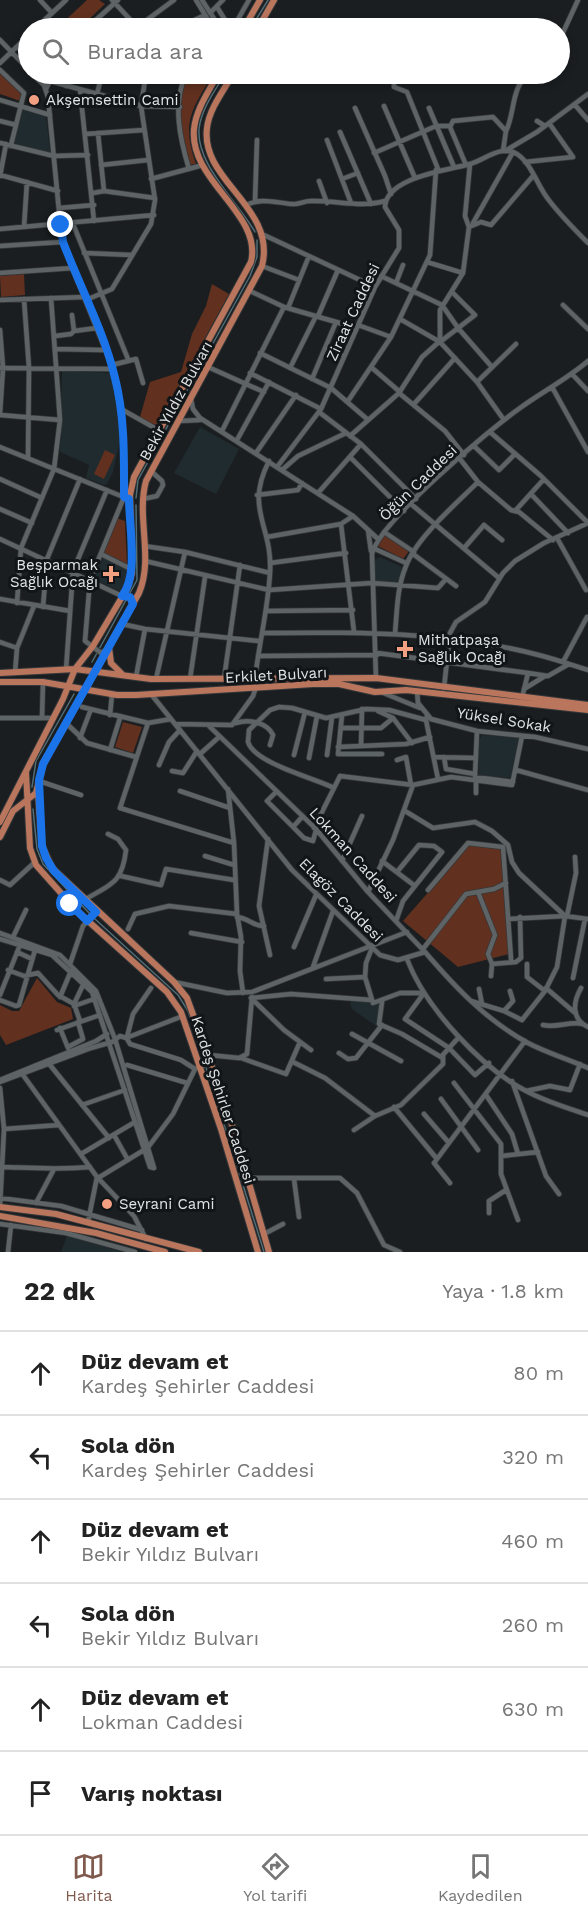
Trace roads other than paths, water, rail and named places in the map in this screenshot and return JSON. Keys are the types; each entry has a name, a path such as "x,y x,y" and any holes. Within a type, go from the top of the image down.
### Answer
{"main road":[{"path":"250,18 260,0"},
{"path":"264,18 274,0"},
{"name":"Bekir Yıldız Bulvarı","path":"38,788 43,764 96,671 101,649 126,596 131,569 127,498 134,477 252,258 249,231 203,165 195,144 194,127 199,110 213,84"},
{"path":"227,84 210,115 206,136 217,165 264,235"},
{"name":"Bekir Yıldız Bulvarı","path":"0,822 54,718 75,669 101,649 122,624 142,585 143,499 146,481 262,266 264,235"},
{"path":"101,649 111,663 126,676"},
{"name":"Erkilet Bulvarı","path":"0,673 75,669 156,679 377,679 588,705"},
{"path":"358,688 363,684 360,679"},
{"path":"377,679 383,686 376,691 369,686 377,679"},
{"name":"Erkilet Bulvarı","path":"0,682 43,682 112,694 151,694 313,684 376,691 417,691 588,710"},
{"path":"81,697 99,692"},
{"name":"Kardeş Şehirler Caddesi","path":"29,764 23,804 30,848 35,862 50,883 87,921 167,992 183,1016 258,1252"},
{"path":"0,837 11,813 33,798 38,788"},
{"name":"Kardeş Şehirler Caddesi","path":"38,788 44,854 54,871 174,982 192,1007 211,1058 249,1178 269,1252"},
{"path":"10,802 18,798 23,804"},
{"path":"0,1206 88,1222 199,1252"},
{"path":"0,1216 55,1224 158,1251"},
{"path":"251,1252 255,1243"}],"street":[{"path":"40,0 52,13"},
{"path":"47,18 64,0"},
{"path":"150,18 174,0"},
{"path":"196,0 211,18"},
{"path":"202,0 209,18"},
{"path":"215,0 226,18"},
{"path":"200,18 223,0"},
{"path":"238,18 249,0"},
{"path":"570,18 578,0"},
{"path":"101,18 115,1 129,18"},
{"path":"0,40 18,58"},
{"path":"0,63 18,47"},
{"path":"0,70 24,93 16,125 6,144 0,175 58,191"},
{"path":"41,84 46,89 50,115 63,242 112,367 121,410 127,498 90,580 85,641 101,649"},
{"path":"46,89 49,84"},
{"path":"60,84 141,106 180,107"},
{"path":"97,94 100,84"},
{"path":"0,300 85,298 112,289 154,215 155,198 141,106 144,84"},
{"path":"184,84 179,131 189,169"},
{"path":"348,401 391,337 413,292 427,262 433,224 437,170 407,92 394,87 394,84"},
{"path":"504,151 506,131 512,118 519,84"},
{"path":"80,90 93,193 94,221"},
{"path":"246,205 255,201 275,200 294,204 310,201 371,204 386,201 391,194 415,178 437,170 468,165 504,151 547,124 588,94"},
{"path":"0,100 50,115"},
{"path":"574,105 588,120"},
{"path":"384,106 415,178"},
{"path":"355,108 391,194"},
{"path":"429,108 454,167"},
{"path":"450,126 454,121 493,117 506,131"},
{"path":"0,121 16,125"},
{"path":"525,162 573,157 547,124 537,121"},
{"path":"374,153 436,126 450,126"},
{"path":"450,126 468,165 465,216 471,225"},
{"path":"86,134 144,130"},
{"path":"340,132 371,204"},
{"path":"98,133 104,192"},
{"path":"255,201 256,140"},
{"path":"327,140 351,203"},
{"path":"6,144 54,156 88,155"},
{"path":"504,151 513,152 525,162 551,204 588,243"},
{"path":"440,341 439,312 453,293 463,273 471,225 513,152"},
{"path":"101,165 148,160"},
{"path":"151,179 203,165"},
{"path":"342,179 358,173"},
{"path":"471,225 483,222 491,225 533,176"},
{"path":"319,181 327,203"},
{"path":"24,227 27,182"},
{"path":"93,193 104,192 155,198"},
{"name":"Ziraat Caddesi","path":"277,467 320,410 375,287 400,243 399,230 385,209 386,201"},
{"path":"60,208 94,205"},
{"path":"0,229 154,215"},
{"path":"73,224 128,359"},
{"path":"264,235 375,287"},
{"path":"0,246 63,242"},
{"path":"84,254 132,255"},
{"path":"222,431 250,372 286,307 309,256"},
{"path":"427,262 463,273"},
{"path":"396,284 403,265"},
{"path":"262,266 299,280"},
{"path":"0,273 72,268"},
{"path":"290,368 338,270"},
{"path":"381,276 442,305 458,328 492,367"},
{"path":"250,291 286,307 391,337"},
{"path":"282,470 298,456 348,434 367,419 400,392 422,357 475,315 453,293"},
{"path":"17,603 21,548 54,469 60,420 51,298"},
{"path":"24,299 29,368 28,458"},
{"path":"563,305 588,329"},
{"path":"72,315 74,331"},
{"path":"400,319 440,341 477,382 504,420"},
{"path":"312,379 336,322"},
{"path":"55,336 97,328"},
{"path":"0,330 0,414 60,420"},
{"path":"477,382 516,344"},
{"path":"325,348 344,356"},
{"path":"56,349 102,350"},
{"path":"260,353 331,388 367,419"},
{"path":"414,404 456,358"},
{"path":"1,368 112,367 128,359 138,362 143,383"},
{"name":"Öğün Caddesi","path":"377,679 372,554 378,539 416,499 504,420 588,361"},
{"path":"208,367 264,392"},
{"path":"371,367 445,431 464,455"},
{"path":"250,372 320,410 362,444 416,499"},
{"path":"572,374 585,384 588,391"},
{"path":"237,440 269,382"},
{"path":"552,387 588,452"},
{"path":"256,453 296,395"},
{"path":"191,398 194,412 203,420 353,516 378,539"},
{"path":"121,410 153,427"},
{"path":"178,422 190,419 203,420"},
{"path":"444,688 454,625 485,602 499,578 515,561 588,523 544,479 490,432"},
{"path":"318,493 362,444"},
{"path":"474,446 499,470 515,454"},
{"path":"0,447 127,498"},
{"path":"350,457 404,511"},
{"path":"460,459 477,482 555,539 586,590"},
{"path":"255,679 259,641 267,611 270,573 267,537 257,495 260,479 269,461"},
{"path":"143,499 158,496 164,484 151,471"},
{"path":"0,479 42,498"},
{"path":"43,607 47,560 80,479"},
{"path":"515,511 544,479"},
{"path":"396,634 400,586 406,563 436,524 477,482"},
{"path":"257,495 298,490 302,483"},
{"path":"66,670 73,571 107,490"},
{"path":"531,494 568,533"},
{"path":"411,504 465,547 499,578"},
{"path":"0,509 32,523"},
{"path":"267,537 342,524 353,516"},
{"path":"342,524 354,632"},
{"path":"465,547 484,525 502,540"},
{"path":"368,530 372,554"},
{"path":"384,532 456,586"},
{"path":"0,539 126,596 133,604"},
{"path":"144,546 185,552 270,573"},
{"path":"374,548 406,563"},
{"path":"156,679 179,570 185,552"},
{"path":"270,563 346,553"},
{"path":"100,554 131,569"},
{"path":"144,561 205,577 269,590 372,583 438,588 446,579"},
{"path":"224,679 240,565"},
{"path":"190,679 205,577"},
{"path":"0,599 70,611"},
{"path":"15,673 17,648 34,606"},
{"path":"267,611 353,610"},
{"path":"563,662 587,617"},
{"path":"122,624 165,632 259,641"},
{"path":"136,677 145,629"},
{"path":"262,633 376,632 450,639 536,653 588,670"},
{"path":"0,642 17,648"},
{"path":"258,657 377,654 548,676"},
{"path":"524,689 569,664"},
{"path":"522,698 528,673"},
{"path":"42,718 43,682"},
{"path":"236,723 256,687"},
{"path":"406,690 413,693 426,718 438,778"},
{"path":"376,691 419,706"},
{"path":"417,691 419,706"},
{"path":"110,715 112,694"},
{"name":"Elagöz Caddesi","path":"151,694 316,896 371,947 389,959 407,959"},
{"path":"82,707 148,723 171,719"},
{"path":"334,788 277,765 253,751 247,738 249,730 276,708 288,707 317,716 332,717 362,709 375,709 393,718 412,743"},
{"path":"80,738 91,709"},
{"path":"361,746 362,709"},
{"name":"Yüksel Sokak","path":"375,709 426,718 477,731 522,736 588,749"},
{"path":"294,755 305,712"},
{"path":"309,758 317,716"},
{"path":"342,716 338,754 382,754"},
{"path":"327,755 332,717"},
{"path":"0,718 54,718"},
{"path":"110,750 120,718"},
{"path":"341,728 381,728 393,718"},
{"path":"66,723 90,745 136,757"},
{"path":"148,723 120,808 234,843"},
{"path":"175,724 230,726 236,723 256,723 272,732 270,745"},
{"name":"Lokman Caddesi","path":"209,726 315,829 368,892 424,951"},
{"path":"159,765 169,742 180,730"},
{"path":"475,774 477,731"},
{"path":"276,792 267,801 304,838 313,841 315,829 340,776 412,785 451,777 512,785 522,736"},
{"path":"172,771 183,772 199,753 219,737"},
{"path":"338,747 412,743 430,737"},
{"path":"434,757 476,758"},
{"path":"444,757 446,769 475,774 475,777 513,782"},
{"path":"368,892 405,811 412,785 406,758 397,760"},
{"path":"516,770 588,790"},
{"path":"39,781 81,795"},
{"path":"476,782 476,793"},
{"path":"228,789 234,843 237,916 242,942 240,971 243,993"},
{"path":"180,790 230,808"},
{"path":"405,811 433,828 475,822 492,831 507,843 512,862 519,873 566,916"},
{"path":"342,861 362,816"},
{"path":"293,827 302,817"},
{"path":"84,900 121,876 126,850 118,839 108,834"},
{"path":"268,839 258,903 270,955"},
{"path":"428,890 468,843 503,847 511,959"},
{"path":"396,921 403,900 442,852 434,846 419,844 397,872"},
{"path":"205,856 234,865"},
{"path":"468,1000 504,1011 522,1020 546,989 558,967 576,873 575,857"},
{"path":"382,861 415,886"},
{"path":"0,880 10,885 35,862"},
{"path":"121,876 160,885 163,883 166,869 234,880"},
{"path":"506,883 466,894 424,951 407,959 424,993 459,1037 489,1063 526,1091 588,1115"},
{"path":"478,892 495,935 488,954 492,964 491,976"},
{"path":"294,947 316,896"},
{"path":"128,929 135,914 159,907 237,916 246,918 258,926 264,926"},
{"path":"13,937 26,910"},
{"path":"313,967 333,911"},
{"path":"70,964 81,930 96,912"},
{"path":"508,919 566,916 587,919 573,978"},
{"path":"492,964 516,962 520,958 520,917"},
{"path":"174,982 227,993 252,992 407,932"},
{"path":"0,933 50,949 70,964 96,991 115,1039 147,1148"},
{"path":"191,933 242,942"},
{"path":"0,939 52,955 84,983 94,999 135,1122 147,1148"},
{"path":"20,945 0,998 19,1005 35,950"},
{"path":"371,947 365,977 373,1004 400,993 424,993"},
{"path":"424,951 468,1000 525,1041 588,1068"},
{"path":"17,952 32,958"},
{"path":"528,964 527,977 576,1013 585,1026"},
{"path":"0,970 26,976 32,972 38,973 60,997 74,1005 94,999"},
{"path":"60,997 71,971"},
{"path":"326,979 365,977"},
{"path":"0,1081 69,1049 83,1040 74,1005 84,983"},
{"path":"151,988 133,1014 127,1037 130,1044 181,1060 198,1068"},
{"path":"576,1013 573,1002 580,988"},
{"path":"479,989 482,1004"},
{"path":"504,1011 513,1001 510,991"},
{"path":"241,1058 248,1051 252,992"},
{"path":"424,993 405,1019 449,1048 475,1075 489,1063"},
{"path":"251,998 291,994 371,1000"},
{"path":"251,998 311,1050"},
{"path":"382,1002 379,1024 402,1034 441,1057 443,1055"},
{"path":"69,1049 59,1029 99,1015"},
{"path":"0,1081 50,1065 120,1036 127,1037 183,1016"},
{"path":"339,1053 353,1059 368,1045 382,1025"},
{"path":"543,1025 585,1026"},
{"path":"69,1049 96,1041 105,1034 112,1033"},
{"path":"352,1034 368,1045 401,1061"},
{"path":"354,1130 375,1116 402,1105 443,1064 443,1055 459,1037"},
{"path":"450,1183 434,1164 525,1041"},
{"path":"88,1222 98,1177 147,1148 173,1114 187,1083 198,1068 211,1058 241,1058 283,1074 290,1071 300,1042"},
{"path":"293,1062 331,1081 375,1116"},
{"path":"526,1091 550,1086 570,1090 580,1064"},
{"path":"50,1065 109,1138"},
{"path":"127,1065 187,1083"},
{"path":"23,1075 90,1167 134,1216 146,1239"},
{"path":"512,1081 546,1176 559,1194"},
{"path":"454,1083 501,1144 501,1171 518,1220"},
{"path":"545,1100 550,1086"},
{"path":"0,1088 4,1129 0,1206"},
{"path":"82,1105 125,1090"},
{"path":"486,1095 512,1134 518,1154"},
{"path":"441,1099 478,1150"},
{"path":"394,1107 437,1159"},
{"path":"424,1114 449,1143"},
{"path":"81,1154 135,1122"},
{"path":"4,1129 59,1125"},
{"path":"114,1135 128,1160"},
{"path":"502,1156 538,1152"},
{"path":"3,1167 44,1168 53,1171 90,1167"},
{"path":"36,1203 53,1171"},
{"path":"249,1178 341,1179 357,1193 384,1245 400,1252"},
{"path":"294,1179 299,1217"},
{"path":"489,1213 489,1201 506,1190"},
{"path":"0,1198 89,1212 142,1230"},
{"path":"0,1224 66,1233 135,1252"},
{"path":"264,1234 283,1224"},
{"path":"8,1252 11,1225"}],"waterway":[{"path":"257,18 268,0"},
{"path":"219,84 204,110 200,123 199,137 202,151 218,180 255,232"},
{"path":"136,498 138,480 250,276 257,257 257,240"},
{"path":"92,662 137,580 136,505"},
{"path":"32,787 36,761 74,694"},
{"path":"33,809 37,849 43,864 90,914"},
{"path":"95,919 178,995 188,1011 205,1062"},
{"path":"206,1067 264,1252"}],"place":[{"name":"Akşemsettin Cami","path":"34,100"},
{"name":"Beşparmak Sağlık Ocağı","path":"111,574"},
{"name":"Mithatpaşa Sağlık Ocağı","path":"405,649"},
{"name":"Seyrani Cami","path":"107,1204"}]}
